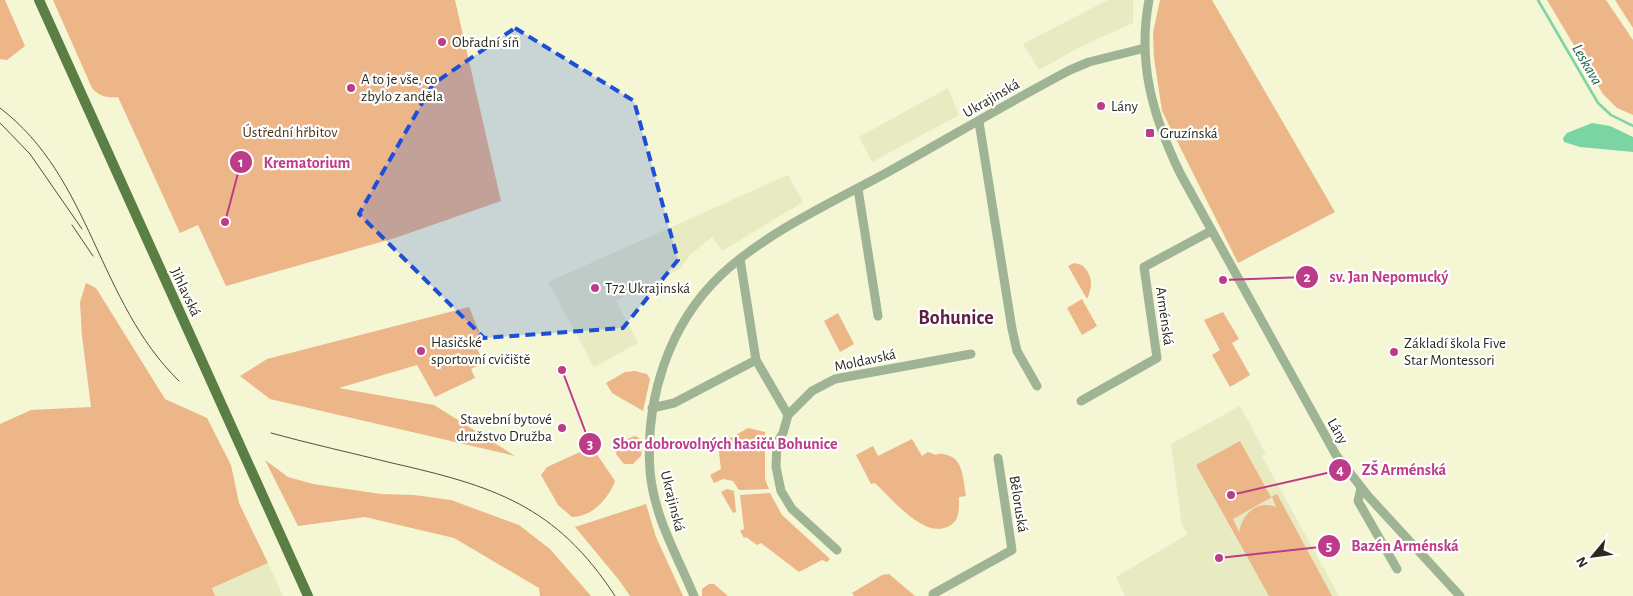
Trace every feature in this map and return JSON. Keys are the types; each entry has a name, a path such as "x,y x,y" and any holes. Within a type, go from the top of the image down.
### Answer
{"main road":[{"name":"Jihlavská","path":"39,0 308,596"}],"street":[{"name":"Lány","path":"1149,0 1145,48 1149,88 1159,129 1180,173 1336,455 1361,488 1460,596"},
{"name":"Ukrajinská","path":"694,596 667,536 655,500 650,471 650,420 661,371 677,336 697,302 721,275 769,238 1070,70 1089,62 1145,48"},
{"path":"979,122 1017,351 1037,386"},
{"path":"858,189 878,316"},
{"name":"Arménská","path":"1081,401 1157,358 1144,267 1211,231"},
{"path":"740,259 756,360 788,415"},
{"name":"Moldavská","path":"837,550 792,509 781,491 776,467 776,443 783,433 788,415 812,391 835,379 971,354"},
{"path":"652,408 674,403 756,360"},
{"name":"Běloruská","path":"933,596 933,594 1012,550 998,458"},
{"path":"1361,488 1358,501 1397,569"}],"highlighted area":[{"path":"515,28 634,101 678,260 623,328 484,338 359,214 433,84"}],"shaded area":[{"path":"1108,0 1133,0 1133,23 1082,46 1039,70 1023,44"},
{"path":"948,88 959,115 872,162 859,137"},
{"path":"1592,123 1610,126 1633,137 1633,152 1580,147 1564,142 1563,138 1567,133"},
{"path":"788,175 803,202 722,251 712,237 690,255 680,269 616,301 638,343 594,367 548,282"},
{"path":"1240,406 1266,454 1262,456 1339,596 1125,596 1116,577 1188,534 1182,526 1171,444"},
{"path":"268,563 283,596 215,596 211,588"}],"green space":[{"path":"0,0 5,0 25,46 7,60 0,59"},
{"name":"Ústřední hřbitov","path":"53,0 455,0 501,201 395,238 226,286 198,225 180,233 118,97 104,96 92,88"},
{"path":"1160,0 1212,0 1335,212 1238,263 1162,111 1154,58 1153,33"},
{"path":"1547,0 1606,0 1633,40 1633,115 1617,108 1603,94"},
{"path":"1615,0 1633,0 1633,28"},
{"path":"1074,263 1082,265 1090,277 1091,285 1087,299 1068,266"},
{"path":"86,283 96,288 165,399 207,418 231,465 239,503 268,563 212,588 215,596 0,596 0,424 31,410 91,407 82,336 80,302"},
{"path":"1082,299 1097,326 1082,335 1067,308"},
{"path":"469,307 481,336 473,341 484,362 471,369 475,378 435,397 417,365 339,388 434,405 515,456 270,399 240,376 267,359"},
{"path":"1223,312 1239,339 1232,343 1250,375 1230,387 1212,355 1220,350 1204,320"},
{"path":"838,313 854,344 840,352 824,321"},
{"path":"635,371 647,374 650,379 643,411 612,393 606,383 625,372"},
{"path":"748,428 765,432 765,479 769,489 739,490 733,481 723,479 714,483 710,475 721,469 718,445"},
{"path":"635,436 643,440 641,456 633,464 624,464 616,454 618,447 622,442"},
{"path":"912,439 922,456 928,452 953,457 962,471 966,496 959,497 956,520 944,528 935,529 926,526 907,514 875,483 871,484 856,455 873,446 878,456"},
{"path":"1240,441 1271,497 1277,494 1332,596 1269,596 1196,465","holes":["1272,497 1276,507 1263,505 1252,510 1243,520 1239,532 1233,519"]},
{"path":"589,448 596,453 615,481 609,494 599,505 586,514 572,517 558,505 541,475 547,467"},
{"path":"265,460 288,477 313,484 381,494 414,495 451,500 519,525 550,549 591,596 540,596 539,588 454,538 365,517 298,526"},
{"path":"727,489 734,491 736,512 733,513 721,492"},
{"path":"770,493 782,515 830,559 827,562 822,560 799,572 761,543 757,545 746,537 744,538 740,531 744,529 740,495"},
{"path":"646,504 656,537 683,596 630,596 575,527"},
{"path":"889,574 915,596 854,596 852,593 882,575"},
{"path":"709,584 714,584 728,596 702,596 702,589"}],"waterway":[{"name":"Leskava","path":"1538,0 1598,103 1611,115 1633,126"}],"tram line":[{"path":"0,108 31,137 55,169 75,204 129,314 152,349 179,381"},
{"path":"0,123 30,154 82,229"},
{"path":"72,225 93,256"},
{"path":"271,433 461,481 491,491 519,504 545,520 569,540 593,565 615,596"}],"place":[{"name":"Obřadní síň","path":"442,42"},
{"name":"A to je vše, co zbylo z anděla","path":"351,88"},
{"name":"Lány","path":"1101,106"},
{"name":"Gruzínská","path":"1150,133"},
{"name":"Krematorium","path":"225,222"},
{"name":"sv. Jan Nepomucký","path":"1223,280"},
{"name":"T72 Ukrajinská","path":"595,288"},
{"name":"Hasičské sportovní cvičiště","path":"421,351"},
{"name":"Základí škola Five Star Montessori","path":"1394,352"},
{"name":"Sbor dobrovolných hasičů Bohunice","path":"562,370"},
{"name":"Stavební bytové družstvo Družba","path":"562,428"},
{"name":"ZŠ Arménská","path":"1231,495"},
{"name":"Bazén Arménská","path":"1219,558"}],"district":[{"name":"Bohunice","path":"956,317"}]}
